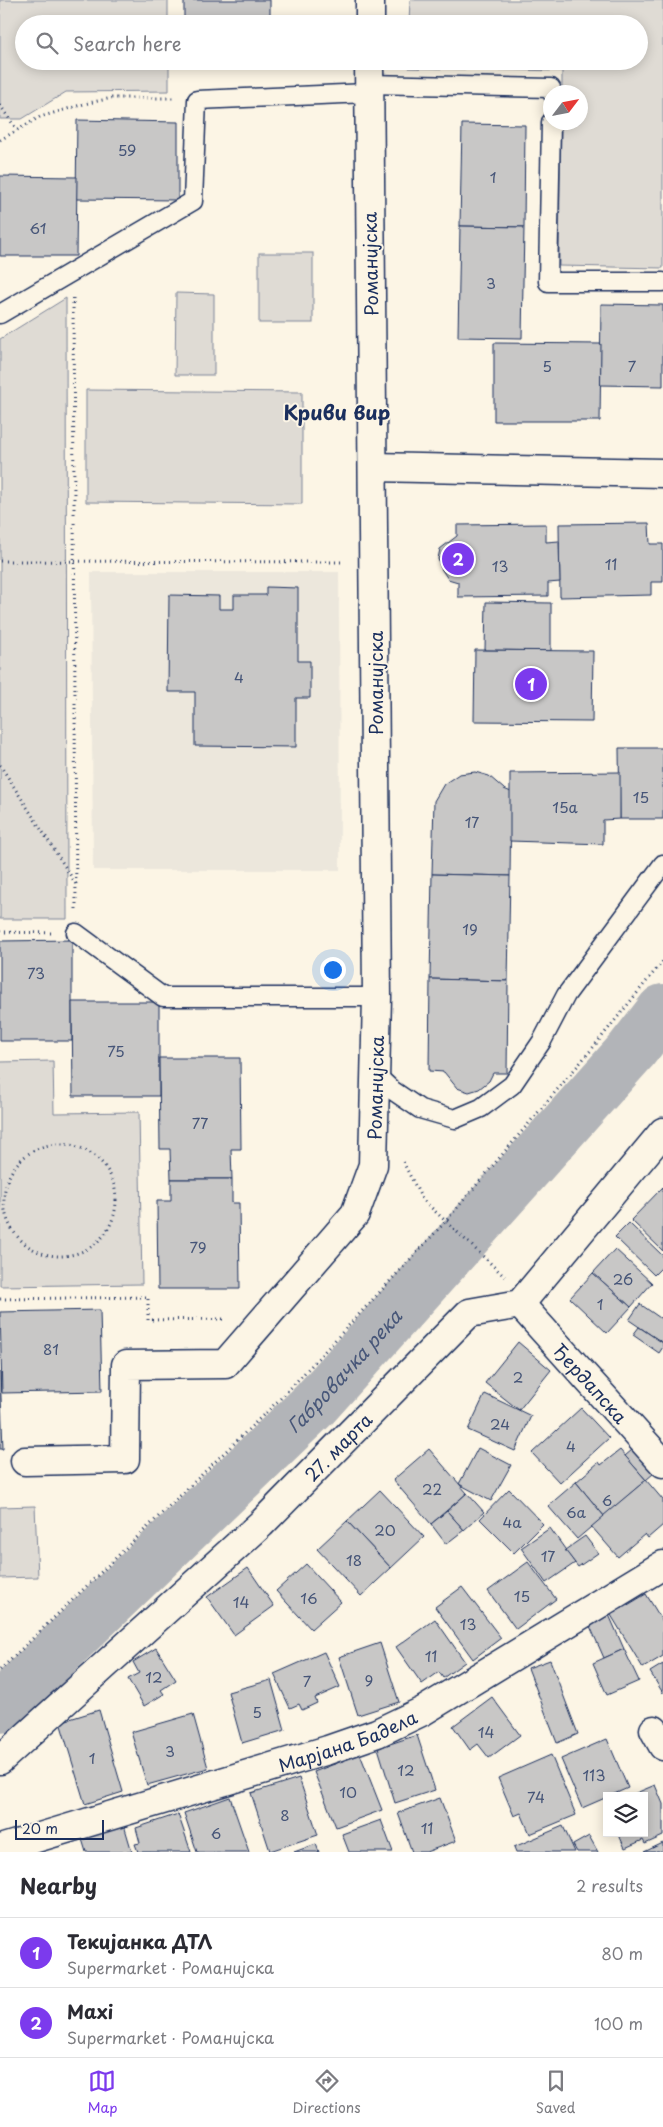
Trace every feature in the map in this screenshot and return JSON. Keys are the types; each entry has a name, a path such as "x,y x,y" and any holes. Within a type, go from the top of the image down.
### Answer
{"street":[{"path":"370,0 370,15"},
{"name":"Романијска","path":"25,1461 126,1459 126,1365 225,1364 355,1214 373,1165 377,997 369,79"},
{"path":"373,467 663,473"},
{"path":"520,1304 663,1132"},
{"name":"Ђердапска","path":"520,1304 663,1463"},
{"name":"27. марта","path":"0,1760 262,1524 470,1313 520,1304"},
{"name":"Марјана Бадела","path":"0,1849 328,1750 377,1733 423,1711 663,1564"}],"lane":[{"path":"0,314 193,200 197,100 369,79 543,88"},
{"path":"550,130 548,282 663,282"},
{"path":"376,1075 392,1090 420,1109 455,1118 481,1108 512,1085 542,1041 566,995 663,864"},
{"path":"76,932 163,997 377,997"}],"path":[{"path":"0,140 40,117 112,98 197,100"},
{"path":"0,105 17,130"},
{"path":"0,932 76,932 72,272"},
{"path":"0,561 374,561"},
{"path":"0,765 76,885"},
{"path":"0,1670 283,1396 445,1222 591,1050 663,961"},
{"path":"64,1144 83,1149 99,1160 110,1174 116,1190 116,1208 111,1225 100,1240 87,1250 70,1255 52,1256 35,1250 21,1240 10,1224 2,1206 6,1186 14,1168 28,1154 45,1146 64,1144"},
{"path":"401,1158 422,1200 494,1266"},
{"path":"0,1298 148,1297 148,1320 266,1318"}],"shaded area":[{"path":"0,0 168,0 168,15 15,15 15,70 169,70 169,91 66,92 22,119 0,119"},
{"path":"410,0 663,0 663,268 559,266 561,130 588,130 588,85 562,85 562,71 511,70 648,70 648,15 409,15"},
{"path":"259,253 313,253 313,323 259,323"},
{"path":"176,293 214,294 214,375 175,375"},
{"path":"66,298 67,919 0,919 0,339"},
{"path":"86,390 302,392 302,504 86,502"},
{"path":"91,572 339,572 340,870 93,870"},
{"path":"53,1061 54,1113 139,1112 142,1284 0,1286 0,1062"},
{"path":"35,1506 38,1577 0,1578 0,1507"}],"building":[{"path":"184,0 270,0 270,15 184,15"},
{"path":"77,120 178,122 178,200 76,199"},
{"path":"462,124 525,125 524,227 460,226"},
{"path":"0,176 77,177 76,256 0,256"},
{"path":"460,226 524,227 522,338 458,337"},
{"path":"601,304 663,305 663,386 600,385"},
{"path":"494,343 601,344 600,421 494,421"},
{"path":"649,523 650,544 663,544 663,582 651,582 651,595 560,597 559,524"},
{"path":"546,524 546,542 559,541 560,582 548,583 548,596 458,597 458,582 448,579 438,559 440,549 457,536 457,525"},
{"path":"266,587 298,588 298,661 310,661 310,698 296,698 296,747 195,746 195,692 168,692 169,595 219,596 219,609 234,609 234,595 266,595"},
{"path":"486,602 551,603 551,651 485,650"},
{"path":"475,650 593,651 592,722 474,721"},
{"path":"619,748 663,748 663,819 620,819"},
{"path":"475,772 489,776 504,789 511,792 510,876 432,874 434,801 444,784 459,774"},
{"path":"620,772 620,819 603,820 603,844 510,841 510,773"},
{"path":"432,874 510,876 508,981 430,979"},
{"path":"72,940 72,1041 0,1041 0,941"},
{"path":"430,979 508,981 507,1073 493,1073 489,1081 479,1089 469,1092 457,1088 444,1072 429,1071"},
{"path":"72,1002 159,1002 159,1096 73,1096"},
{"path":"159,1058 240,1058 241,1149 231,1149 232,1179 171,1179 170,1149 160,1149"},
{"path":"171,1179 232,1179 232,1203 239,1203 240,1289 158,1289 157,1201 171,1201"},
{"path":"663,1187 663,1251 631,1220"},
{"path":"629,1223 663,1256 663,1266 654,1275 615,1237"},
{"path":"615,1249 652,1283 631,1307 593,1273"},
{"path":"593,1273 631,1307 607,1333 570,1298"},
{"path":"640,1304 663,1320 663,1343 629,1320"},
{"path":"100,1310 102,1391 2,1393 0,1312"},
{"path":"639,1327 663,1343 659,1353 633,1335"},
{"path":"518,1342 551,1370 519,1410 485,1383"},
{"path":"0,1372 3,1449 0,1449"},
{"path":"485,1394 531,1416 515,1451 468,1430"},
{"path":"581,1408 609,1438 560,1483 532,1453"},
{"path":"640,1443 661,1467 646,1480 625,1456"},
{"path":"478,1448 511,1465 491,1501 459,1484"},
{"path":"429,1449 467,1493 431,1524 393,1480"},
{"path":"620,1450 646,1480 604,1516 576,1482 599,1462 601,1465"},
{"path":"646,1480 663,1500 663,1525 648,1538 645,1534 618,1557 591,1526"},
{"path":"576,1482 604,1516 577,1539 548,1506"},
{"path":"509,1489 543,1524 514,1553 480,1519"},
{"path":"380,1490 424,1537 391,1568 347,1521"},
{"path":"467,1493 484,1512 464,1530 447,1511"},
{"path":"447,1511 464,1530 446,1544 431,1524"},
{"path":"347,1521 391,1568 361,1596 317,1549"},
{"path":"550,1528 575,1563 546,1583 521,1548"},
{"path":"585,1536 598,1553 578,1567 565,1550"},
{"path":"528,1562 556,1599 516,1629 488,1591"},
{"path":"306,1564 341,1602 311,1629 276,1591"},
{"path":"248,1568 274,1606 234,1635 207,1597"},
{"path":"462,1587 501,1638 473,1659 435,1607"},
{"path":"646,1594 663,1622 663,1656 643,1668 611,1615"},
{"path":"606,1608 624,1649 604,1658 586,1617"},
{"path":"435,1619 465,1662 443,1678 439,1672 422,1684 396,1647"},
{"path":"380,1643 399,1702 358,1715 339,1657"},
{"path":"156,1648 176,1680 161,1690 164,1694 144,1706 128,1679 139,1673 133,1662"},
{"path":"624,1649 639,1681 607,1695 593,1663"},
{"path":"324,1652 340,1687 315,1698 317,1703 302,1710 299,1704 290,1708 274,1674"},
{"path":"550,1660 578,1734 557,1743 528,1668"},
{"path":"663,1664 663,1693 650,1672"},
{"path":"271,1680 285,1730 242,1743 228,1692"},
{"path":"492,1697 520,1735 489,1758 478,1744 470,1750 453,1726"},
{"path":"99,1710 123,1792 85,1804 60,1722"},
{"path":"193,1714 208,1768 147,1785 131,1732"},
{"path":"417,1735 435,1790 395,1803 378,1748"},
{"path":"607,1739 628,1788 619,1792 603,1792 603,1799 582,1808 561,1759"},
{"path":"360,1754 382,1810 336,1827 314,1772"},
{"path":"551,1755 576,1815 530,1834 521,1813 514,1816 498,1778"},
{"path":"299,1778 318,1835 270,1851 251,1793"},
{"path":"655,1785 663,1804 663,1836 645,1844 643,1840 625,1848 620,1837 648,1837 648,1792 638,1792"},
{"path":"230,1797 249,1852 197,1852 184,1813"},
{"path":"440,1798 456,1841 426,1852 412,1852 398,1813"},
{"path":"178,1814 191,1852 138,1852 135,1844 140,1843 136,1828"},
{"path":"381,1820 393,1852 349,1852 342,1834"},
{"path":"124,1825 132,1852 86,1852 82,1839"},
{"path":"563,1826 575,1852 516,1852 514,1847"},
{"path":"589,1836 598,1852 577,1852 573,1845"},
{"path":"663,1843 663,1852 644,1852"},
{"path":"316,1844 319,1852 294,1852"}],"waterway":[{"name":"Габровачка река","path":"0,1707 314,1405 632,1050 663,1010"}],"place":[{"name":"Maxi","path":"458,559"},
{"name":"Текијанка ДТЛ","path":"531,684"}],"district":[{"name":"Криви вир","path":"337,412"}]}
